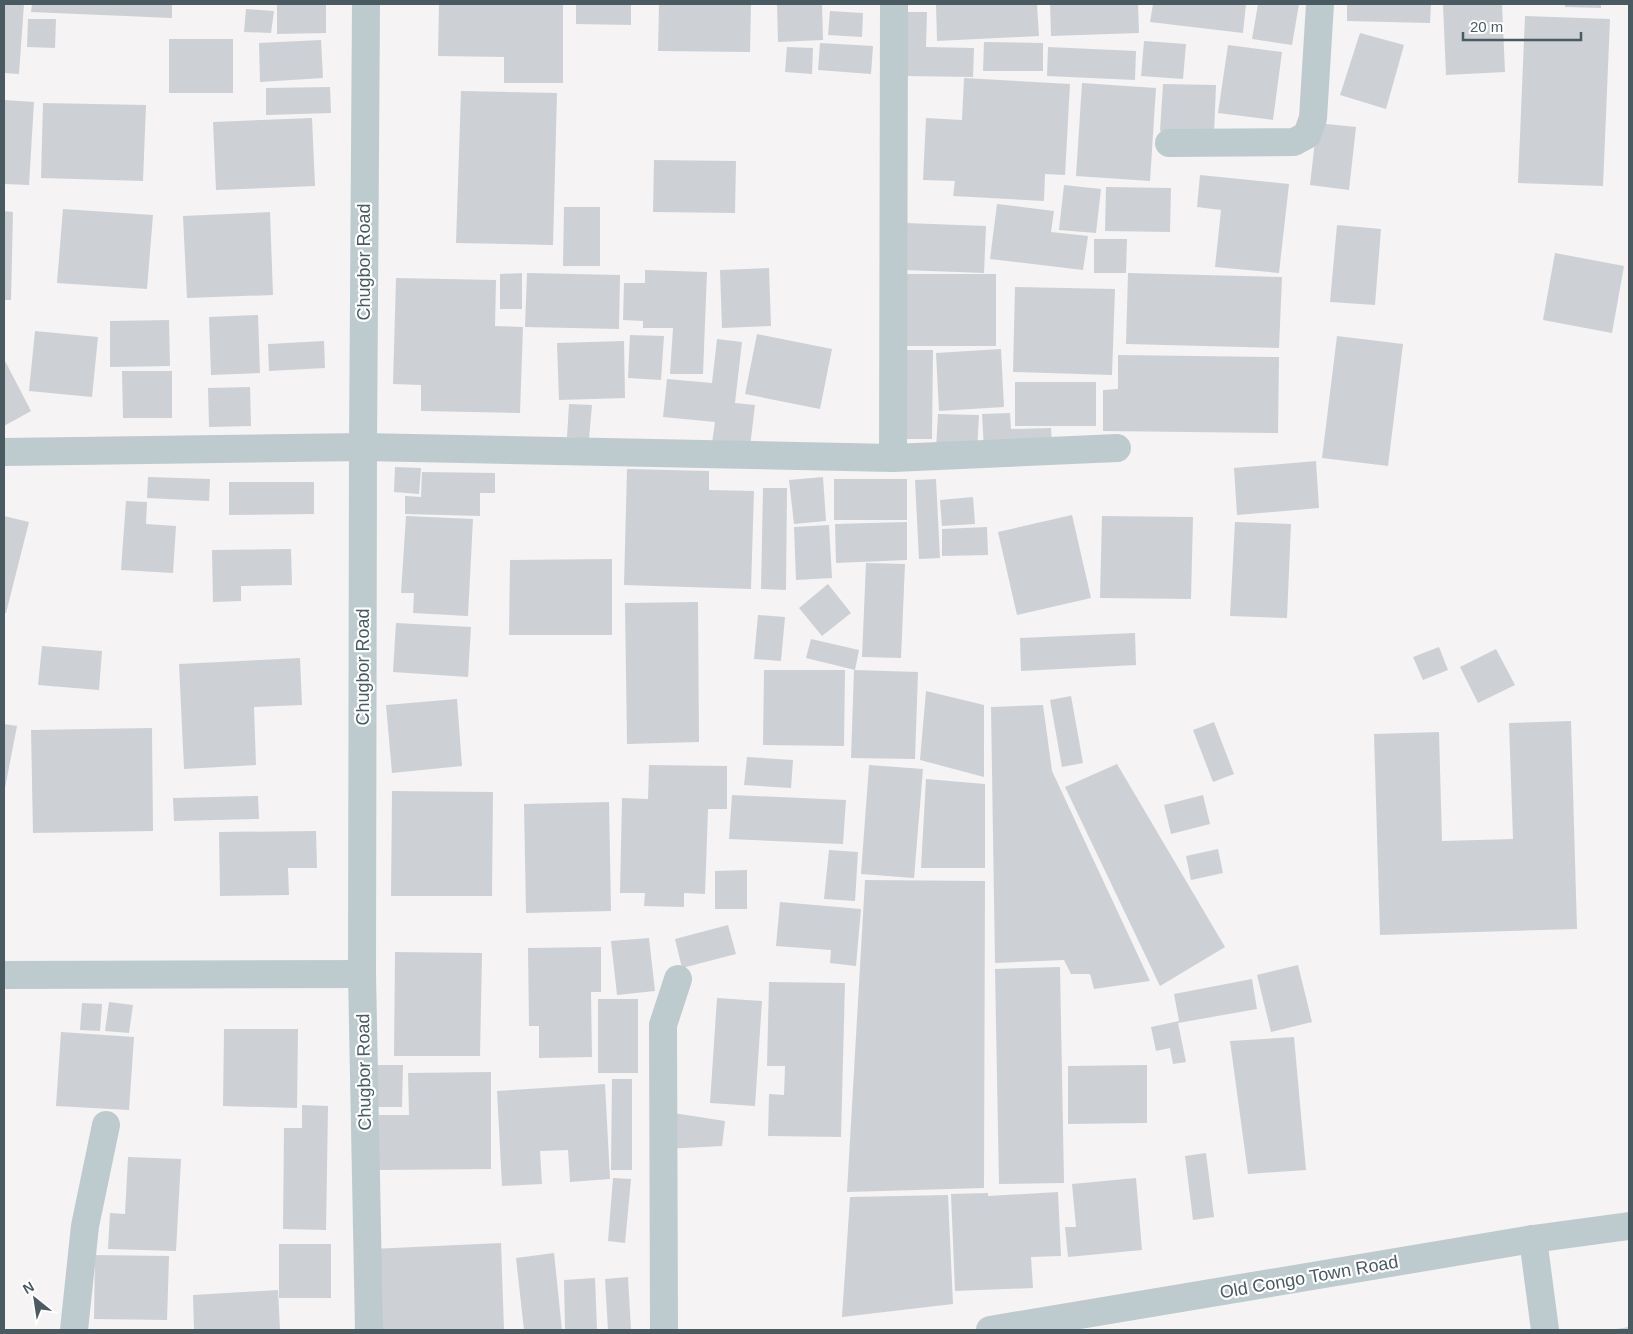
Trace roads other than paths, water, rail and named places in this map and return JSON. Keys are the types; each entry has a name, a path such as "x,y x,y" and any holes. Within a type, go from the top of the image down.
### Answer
{"street":[{"name":"Chugbor Road","path":"366,4 362,974 369,1330"},
{"path":"893,458 894,4"},
{"path":"1169,143 1294,142 1308,135 1312,118 1320,4"},
{"path":"4,452 363,447 893,458 1117,448"},
{"path":"4,976 362,974"},
{"path":"664,1330 663,1025 678,979"},
{"path":"74,1330 85,1226 106,1125"},
{"name":"Old Congo Town Road","path":"990,1330 1533,1239 1629,1226"},
{"path":"1533,1239 1545,1330"}]}
